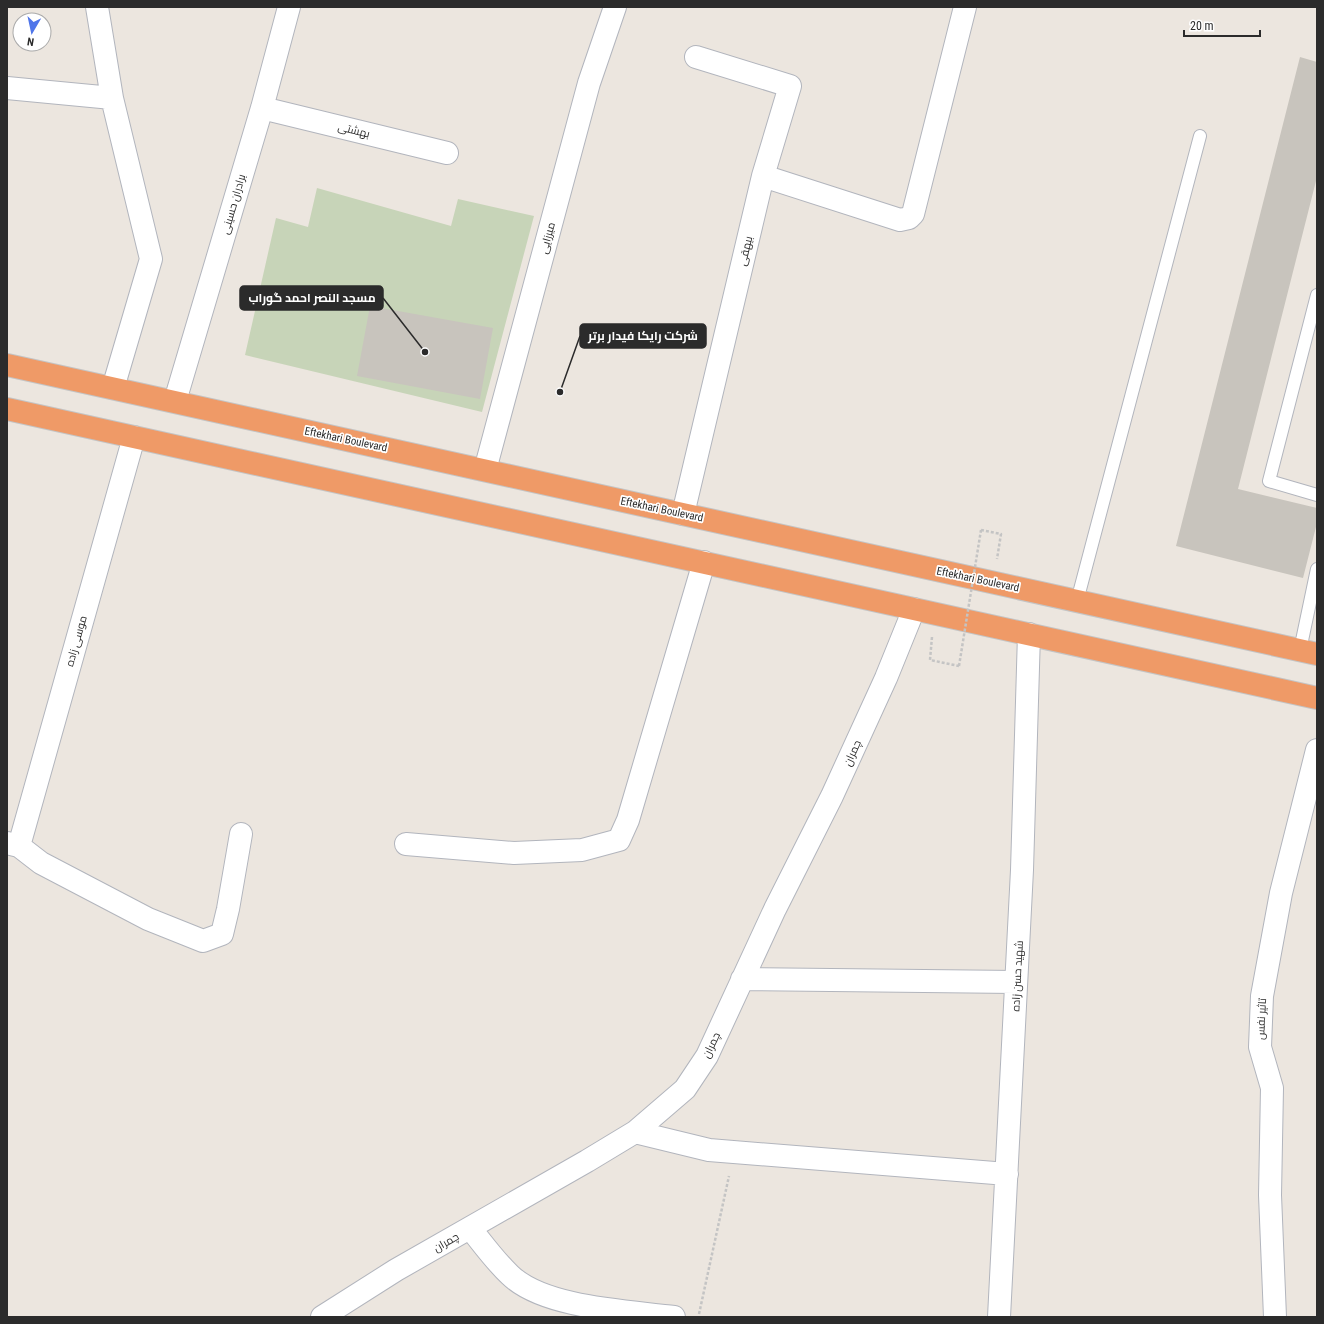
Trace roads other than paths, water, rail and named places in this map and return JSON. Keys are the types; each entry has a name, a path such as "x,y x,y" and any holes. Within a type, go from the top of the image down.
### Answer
{"highway":[{"name":"Eftekhari Boulevard","path":"7,365 1308,652"},
{"path":"7,409 1317,698"}],"street":[{"path":"97,7 112,98 150,259 113,388"},
{"name":"برادران حسینی","path":"175,401 262,108 290,7"},
{"name":"میرزایی","path":"485,470 589,83 615,7"},
{"path":"763,176 900,220 909,218 913,214 965,7"},
{"name":"بیهقی","path":"683,514 763,176 790,86 696,58"},
{"path":"7,88 112,98"},
{"name":"بهشتی","path":"262,108 447,153"},
{"name":"موسی زاده","path":"13,844 134,437"},
{"path":"406,844 514,853 582,850 619,840 628,820 704,562"},
{"name":"چمران","path":"322,1317 396,1270 635,1132 685,1089 707,1056 775,909 832,796 886,678 914,609"},
{"name":"شهید حسن زاده","path":"999,1317 1022,862 1029,634"},
{"name":"تاثیر نفس","path":"1275,1317 1270,1195 1272,1088 1260,1047 1262,996 1280,893 1317,750"},
{"path":"13,844 41,863 148,919 203,941 222,934 228,909 241,834"},
{"path":"742,979 1016,982"},
{"path":"635,1132 709,1150 1007,1174"},
{"path":"470,1228 510,1275 531,1289 572,1304 674,1317"}],"lane":[{"path":"1077,601 1200,136"},
{"path":"1317,295 1269,481 1317,494"},
{"path":"1308,652 1317,569"}],"place":[{"name":"مسجد النصر احمد گوراب","path":"425,352"},
{"name":"شرکت رایکا فیدار برتر","path":"560,392"}]}
